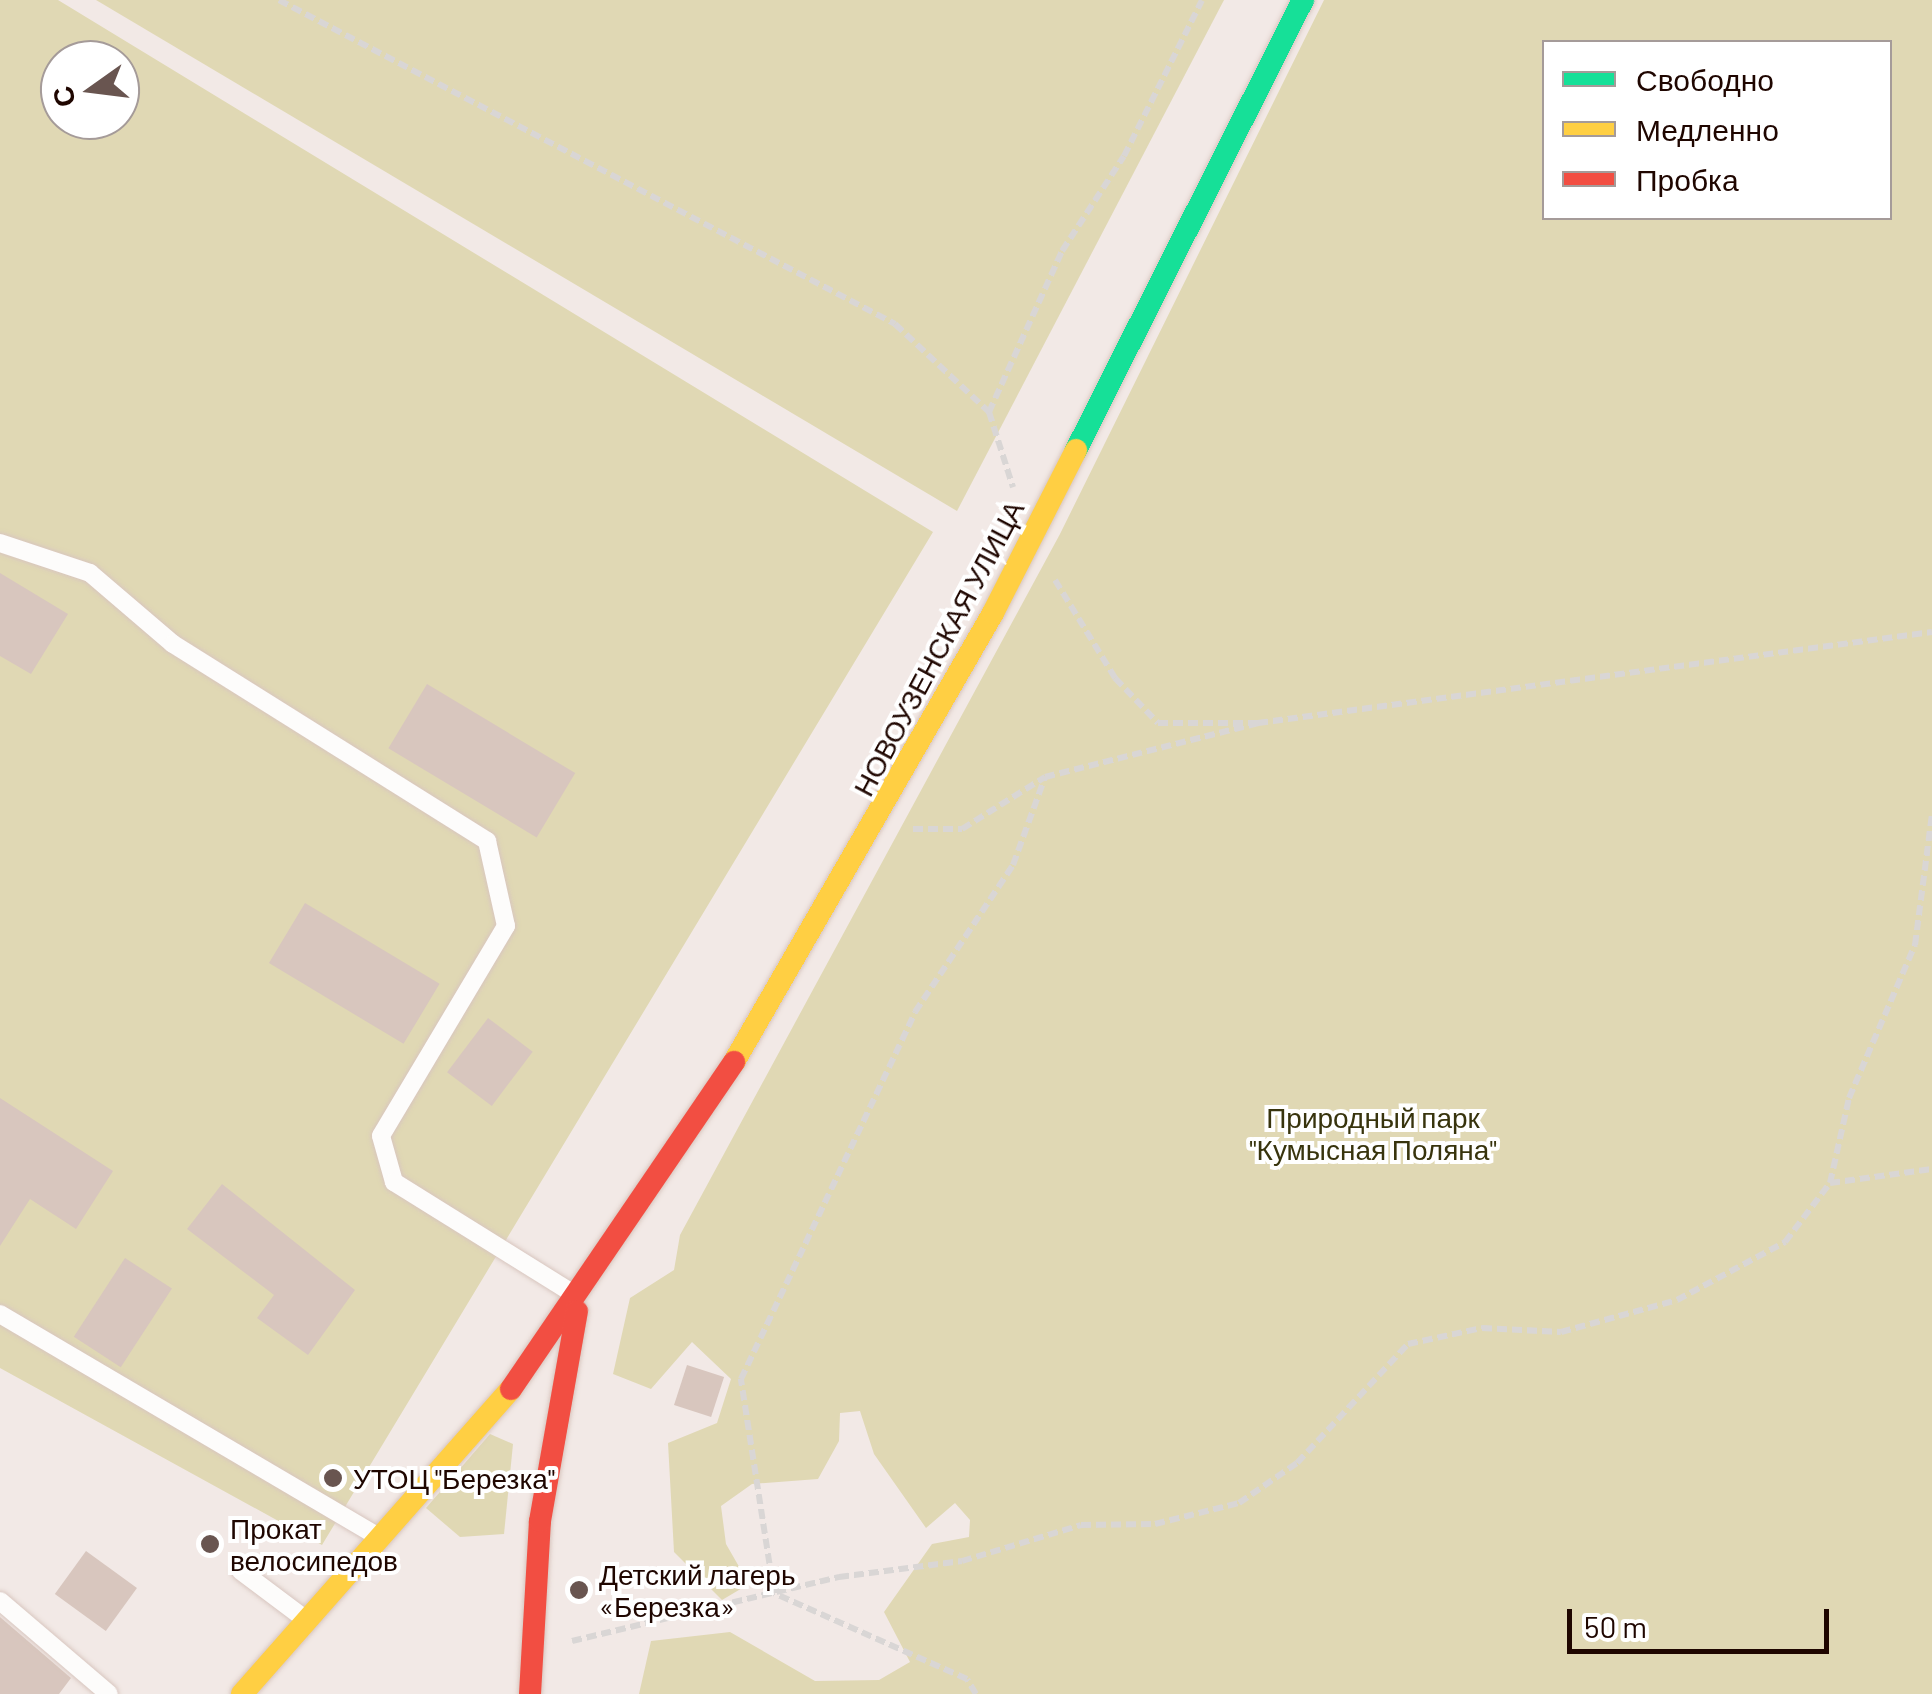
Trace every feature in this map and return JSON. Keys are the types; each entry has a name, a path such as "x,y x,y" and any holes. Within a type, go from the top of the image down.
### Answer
{"main road":[{"name":"НОВОУЗЕНСКАЯ УЛИЦА","path":"242,1694 376,1536 489,1421 579,1297 876,827 1031,541 1303,0"},
{"path":"530,1694 540,1521 579,1297"}],"lane":[{"path":"0,543 90,573 173,644 487,841 506,926 381,1136 394,1182 579,1297"},
{"path":"0,1314 376,1536"},
{"path":"241,1571 305,1619"},
{"path":"0,1600 109,1694"}],"path":[{"path":"279,0 896,324 989,412 1031,541 1115,678 1158,723 1258,723"},
{"path":"989,412 1062,252 1124,156 1202,0"},
{"path":"876,827 962,829 1045,777 1258,723 1932,632"},
{"path":"774,1593 740,1379 915,1012 1013,864 1045,777"},
{"path":"532,1649 774,1593 962,1561 1081,1525 1156,1524 1239,1503 1297,1463 1408,1344 1482,1328 1561,1332 1677,1300 1785,1242 1830,1183 1849,1098 1915,945 1932,814"},
{"path":"1830,1183 1932,1169"},
{"path":"774,1593 967,1679 976,1694"}],"green space":[{"path":"0,0 58,0 124,40 40,40 40,140 140,140 140,50 933,532 322,1545 0,1368"},
{"path":"96,0 1224,0 957,511"},
{"name":"Природный парк \"Кумысная Поляна\"","path":"1324,0 1932,0 1932,1694 639,1694 651,1641 730,1632 815,1681 879,1680 910,1662 884,1612 932,1544 969,1537 970,1520 955,1503 926,1528 874,1454 860,1411 840,1413 839,1441 818,1479 752,1484 721,1506 726,1544 749,1584 722,1600 674,1552 668,1443 717,1423 731,1379 692,1342 651,1389 613,1374 630,1298 674,1270 680,1235 1060,534"},
{"path":"490,1434 513,1444 504,1534 460,1537 426,1508"}],"building":[{"path":"0,573 68,614 31,674 0,656"},
{"path":"427,684 575,773 537,837 388,748"},
{"path":"305,903 440,984 404,1044 269,963"},
{"path":"488,1018 533,1052 492,1106 447,1072"},
{"path":"0,1098 113,1171 76,1229 30,1199 0,1246"},
{"path":"222,1184 355,1290 308,1355 257,1318 274,1295 187,1229"},
{"path":"125,1258 172,1288 121,1367 74,1337"},
{"path":"687,1365 724,1377 711,1417 674,1405"},
{"path":"86,1551 137,1588 106,1631 55,1594"},
{"path":"0,1617 71,1678 59,1694 0,1694"}],"traffic: fast":[{"path":"1076,450 1303,0"}],"traffic: slow":[{"path":"734,1062 993,613 1076,450"},
{"path":"242,1694 511,1389"}],"traffic: jam":[{"path":"511,1389 734,1062"},
{"path":"530,1694 540,1521 577,1311"}],"place":[{"name":"УТОЦ \"Березка\"","path":"333,1478"},
{"name":"Прокат велосипедов","path":"210,1544"},
{"name":"Детский лагерь «Березка»","path":"579,1590"}]}
